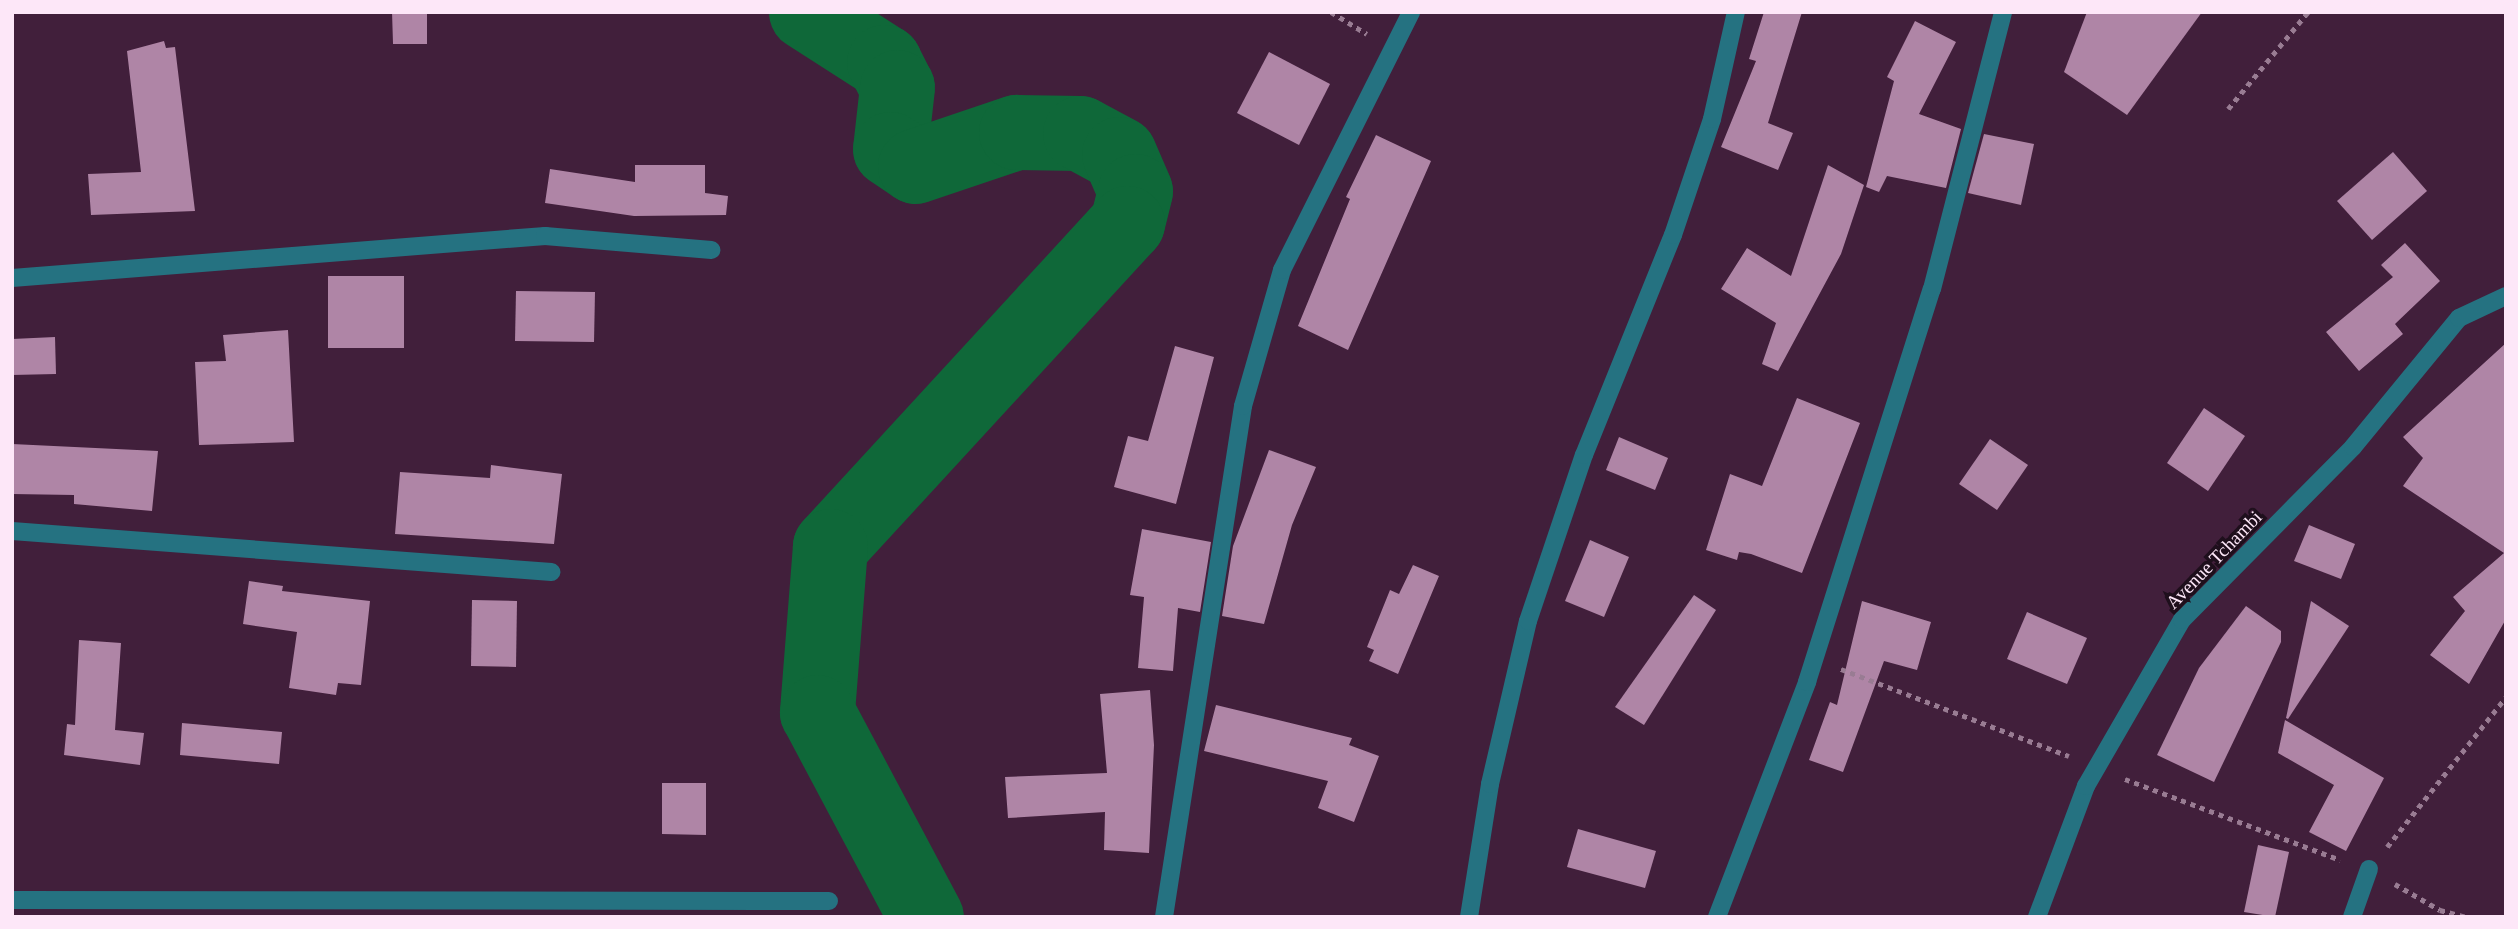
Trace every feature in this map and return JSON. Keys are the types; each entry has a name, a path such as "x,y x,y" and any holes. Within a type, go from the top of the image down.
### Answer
{"street":[{"path":"1164,917 1243,406 1282,270 1411,12"},
{"path":"1469,917 1490,784 1528,621 1584,455 1673,235 1712,119 1736,12"},
{"path":"1717,917 1814,658 1932,289 2003,12"},
{"path":"12,278 545,236 711,250"},
{"name":"Avenue Tchambi","path":"2037,917 2096,768 2182,620 2353,447 2459,318 2506,296"},
{"path":"12,531 551,572"},
{"path":"2352,917 2369,869"},
{"path":"12,900 828,901"}],"path":[{"path":"1331,12 1391,49"},
{"path":"2228,109 2308,12"},
{"path":"1814,658 2096,768 2369,869 2440,910 2467,917"},
{"path":"2369,869 2506,696"}],"building":[{"path":"392,12 427,12 427,44 393,44"},
{"path":"1764,12 1802,12 1768,123 1793,133 1778,170 1721,147 1756,61 1749,59"},
{"path":"2087,12 2202,12 2127,115 2064,72"},
{"path":"1915,21 1956,42 1919,114 1961,129 1946,188 1887,176 1879,192 1866,187 1894,81 1887,77"},
{"path":"164,41 166,48 175,47 195,211 91,215 88,174 141,172 127,51"},
{"path":"1269,52 1330,84 1299,145 1237,113"},
{"path":"1984,134 2034,144 2021,205 1968,193"},
{"path":"1376,135 1431,161 1348,350 1298,326 1350,199 1346,197"},
{"path":"2393,152 2427,191 2372,240 2337,201"},
{"path":"635,165 705,165 705,193 728,196 726,215 634,216 545,203 550,169 635,182"},
{"path":"1828,165 1864,185 1841,254 1778,371 1762,364 1776,323 1721,289 1747,248 1791,276"},
{"path":"2405,243 2440,281 2395,324 2403,334 2359,371 2326,332 2393,277 2381,265"},
{"path":"328,276 404,276 404,348 328,348"},
{"path":"516,291 595,292 594,342 515,341"},
{"path":"288,330 294,442 199,445 195,362 226,361 223,335"},
{"path":"55,337 56,374 12,375 12,339"},
{"path":"2506,343 2506,619 2469,684 2430,655 2465,611 2453,597 2504,553 2403,486 2423,458 2403,437"},
{"path":"1175,346 1214,357 1176,504 1114,487 1128,436 1148,441"},
{"path":"1797,398 1860,423 1802,573 1751,554 1739,552 1737,560 1706,550 1730,474 1762,486"},
{"path":"2204,408 2245,436 2208,491 2167,463"},
{"path":"1619,437 1668,458 1655,490 1606,470"},
{"path":"1990,439 2028,465 1997,510 1959,484"},
{"path":"12,444 158,451 152,511 74,504 74,495 12,494"},
{"path":"1269,450 1316,467 1292,525 1264,624 1222,616 1233,546"},
{"path":"491,465 562,474 554,544 395,534 400,472 490,478"},
{"path":"2309,525 2355,544 2341,579 2294,561"},
{"path":"1142,529 1211,542 1200,612 1178,608 1173,671 1138,668 1144,597 1130,595"},
{"path":"1590,540 1629,557 1604,617 1565,601"},
{"path":"1413,565 1439,576 1398,674 1369,661 1374,650 1367,647 1390,590 1399,594"},
{"path":"249,581 283,586 282,591 370,601 361,685 338,683 336,695 289,688 297,632 243,624"},
{"path":"1694,595 1716,610 1644,725 1615,707"},
{"path":"472,600 517,601 516,667 471,666"},
{"path":"1862,601 1931,622 1917,670 1884,661 1843,772 1809,760 1830,702 1837,705"},
{"path":"2311,601 2349,626 2288,719 2286,718"},
{"path":"2246,606 2281,631 2281,642 2214,782 2157,755 2199,668"},
{"path":"2027,612 2087,638 2067,684 2007,659"},
{"path":"79,640 121,643 115,730 144,733 140,765 64,755 67,724 75,725"},
{"path":"1150,690 1154,745 1149,853 1104,850 1105,812 1008,818 1005,777 1107,773 1100,694"},
{"path":"1216,705 1352,738 1349,745 1379,756 1354,822 1318,808 1328,781 1204,751"},
{"path":"2285,720 2384,778 2346,851 2309,832 2334,785 2278,753"},
{"path":"182,723 282,732 279,764 180,755"},
{"path":"662,783 706,783 706,835 662,834"},
{"path":"1578,829 1656,851 1645,888 1567,867"},
{"path":"2258,845 2289,852 2275,917 2244,912"}],"waterway":[{"path":"806,12 884,62 897,87 890,149 915,166 1016,132 1080,133 1119,154 1135,191 1127,223 830,546 817,712 926,917"}]}
